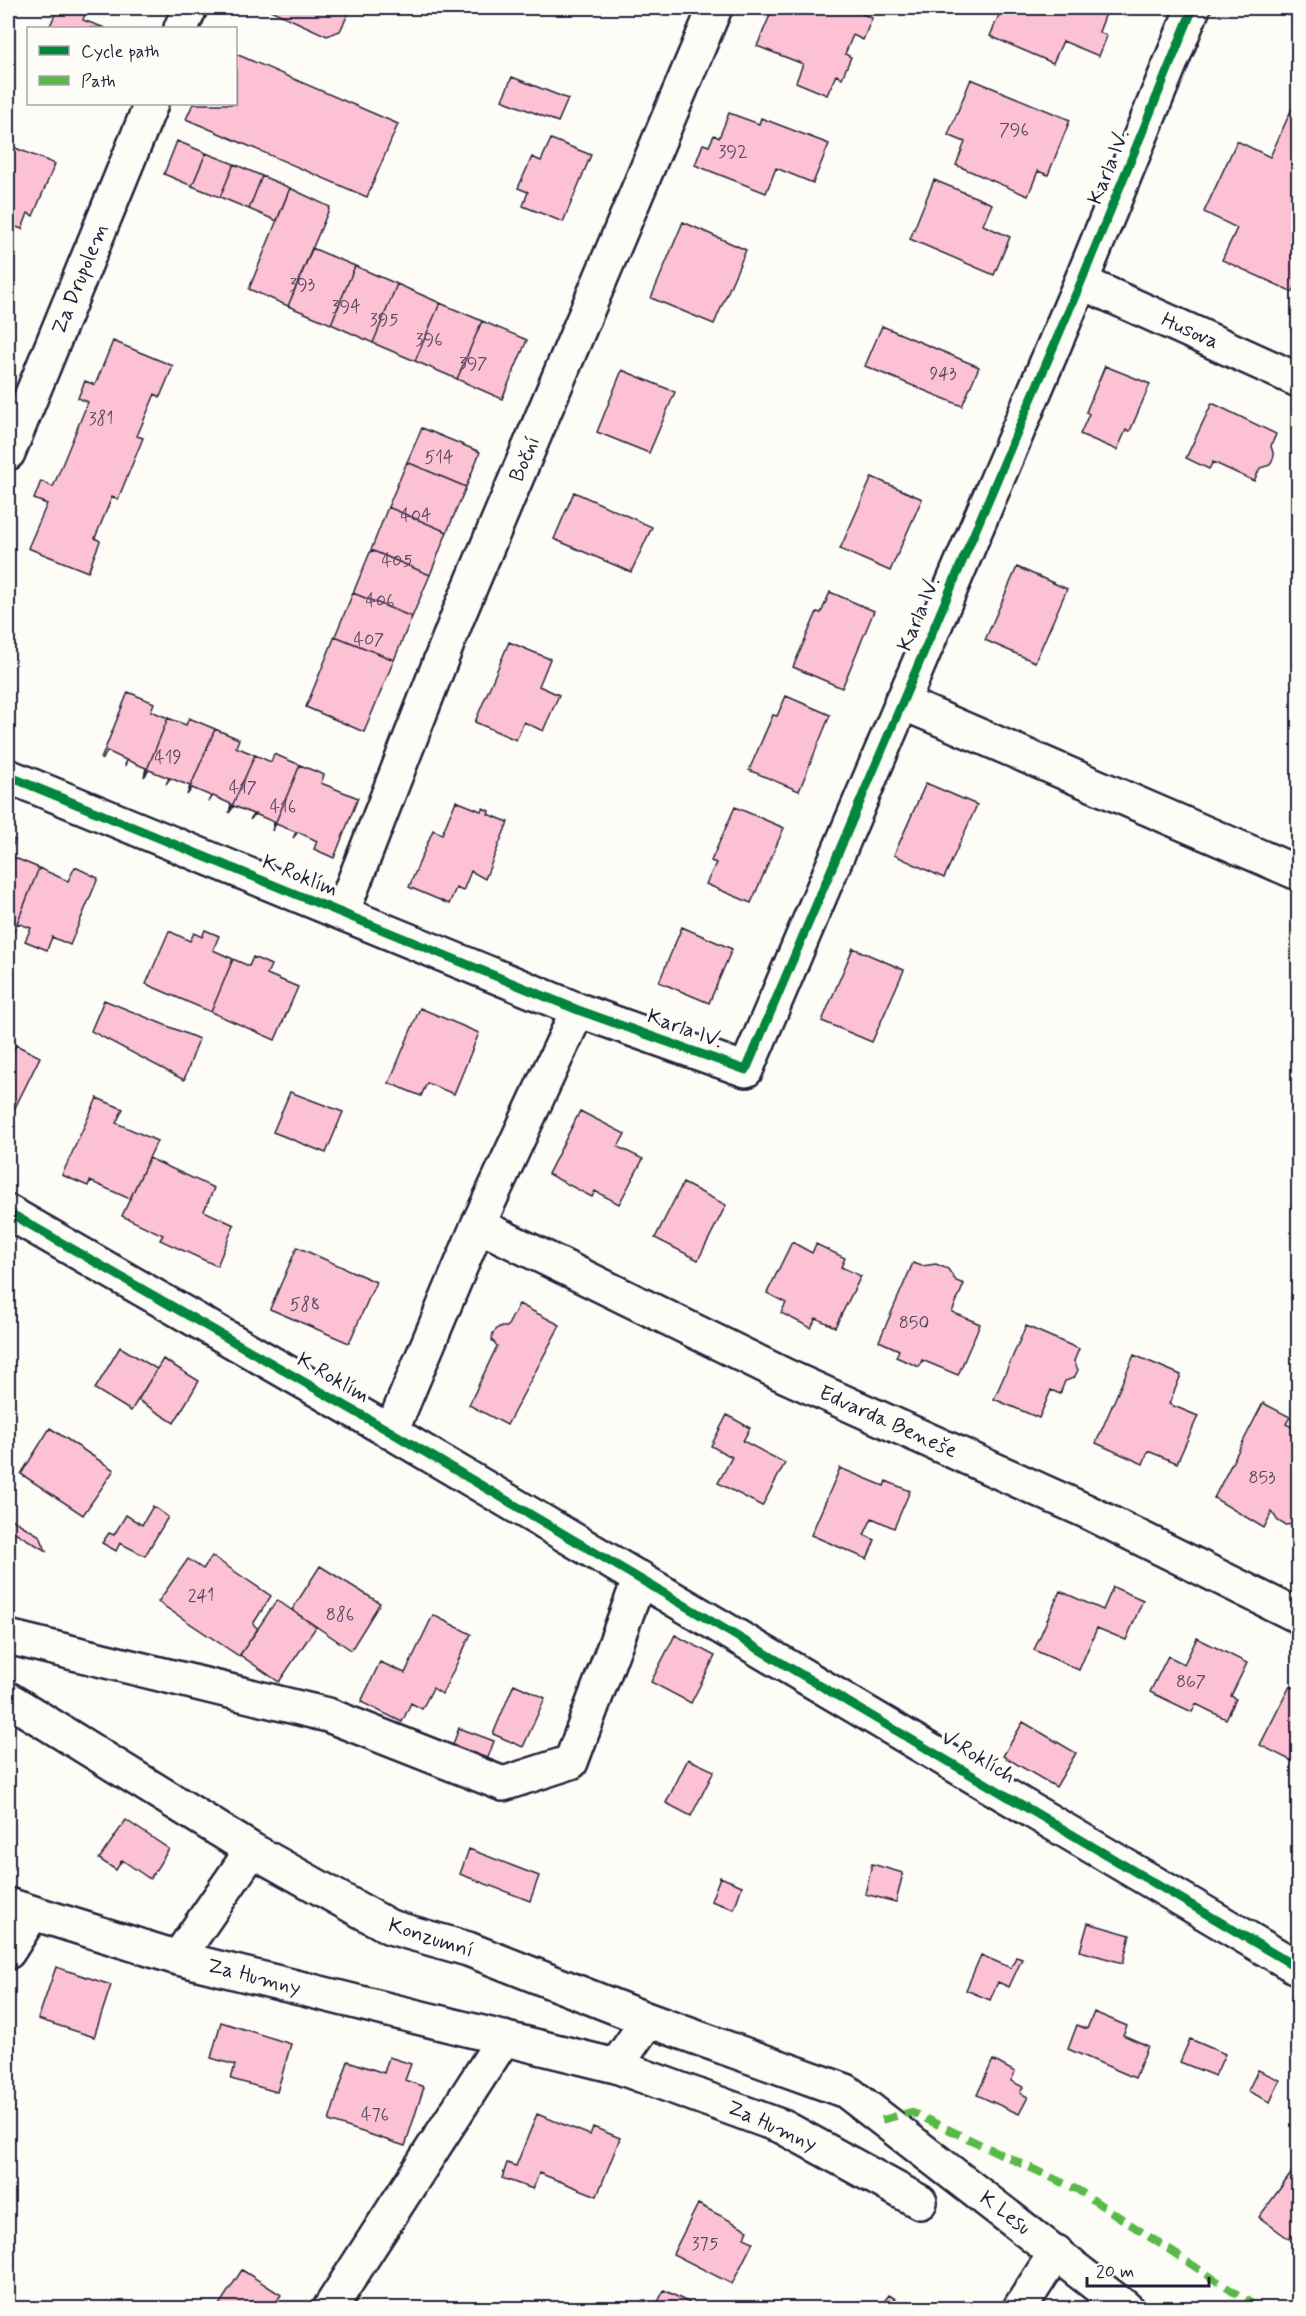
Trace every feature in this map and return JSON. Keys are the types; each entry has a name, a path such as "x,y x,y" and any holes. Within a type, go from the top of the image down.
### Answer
{"street":[{"path":"182,27 190,8"},
{"name":"Boční","path":"342,913 458,616 715,8"},
{"name":"Karla IV.","path":"578,1010 746,1070 1082,282 1193,8"},
{"name":"Za Drupolem","path":"8,453 151,105"},
{"name":"Husova","path":"1082,282 1299,380"},
{"path":"901,702 1299,873"},
{"name":"K Roklím","path":"8,776 578,1010"},
{"path":"391,1432 478,1225 578,1010"},
{"name":"K Roklím","path":"8,1212 640,1578"},
{"name":"Edvarda Beneše","path":"478,1225 786,1376 1086,1511 1299,1616"},
{"path":"8,1637 328,1715 503,1784 571,1762 640,1578"},
{"name":"V Roklích","path":"640,1578 1299,1968"},
{"name":"Konzumní","path":"8,1698 252,1850 390,1927 468,1949 648,2020 846,2091 882,2120"},
{"path":"178,1958 252,1850"},
{"path":"8,1952 20,1909"},
{"name":"Za Humny","path":"20,1909 178,1958 404,2016 616,2066 783,2127 920,2202"},
{"path":"616,2066 648,2020"},
{"path":"330,2308 504,2038"},
{"name":"K Lesu","path":"882,2120 1126,2308"},
{"path":"1020,2308 1056,2252"}],"path":[{"path":"1275,8 1299,18"}],"building":[{"path":"58,8 87,8 83,20 102,27 49,27"},
{"path":"266,8 351,8 340,31 327,36"},
{"path":"773,8 817,8 827,12 829,8 848,8 872,18 863,40 853,35 845,54 851,57 842,78 836,75 827,95 796,82 803,64 757,46"},
{"path":"1002,8 1108,8 1099,32 1107,36 1099,56 1063,41 1053,63 990,36"},
{"path":"237,54 398,124 367,197 186,119 193,105 237,105"},
{"path":"512,77 568,99 558,122 502,100"},
{"path":"971,79 1070,120 1048,175 1038,171 1028,196 956,165 965,142 948,135"},
{"path":"1298,95 1298,280 1293,292 1222,260 1237,228 1204,212 1237,141 1270,157"},
{"path":"729,113 759,124 761,118 829,144 813,183 776,168 766,193 695,165 703,144 709,146 714,135 719,138"},
{"path":"551,139 591,155 563,222 523,206 528,192 518,188 532,157 541,161"},
{"path":"177,141 206,153 192,186 164,174"},
{"path":"8,145 55,164 33,216 28,213 22,229 8,224"},
{"path":"206,153 234,164 220,197 192,186"},
{"path":"234,164 262,176 249,209 220,197"},
{"path":"262,176 290,188 277,221 249,209"},
{"path":"934,180 992,204 983,225 1010,237 994,275 910,239"},
{"path":"290,188 330,207 288,306 249,289"},
{"path":"683,222 746,250 714,324 651,298"},
{"path":"312,248 355,266 331,324 288,306"},
{"path":"355,266 397,284 373,343 331,324"},
{"path":"397,284 440,303 415,361 373,343"},
{"path":"440,303 482,321 457,379 415,361"},
{"path":"482,321 527,340 502,399 457,379"},
{"path":"882,326 979,367 962,406 865,366"},
{"path":"113,341 173,366 160,397 155,394 137,436 143,438 118,499 112,497 95,538 100,541 88,572 28,548 47,504 34,499 41,481 53,487 88,402 78,398 85,381 95,385"},
{"path":"1105,366 1150,384 1130,431 1126,430 1117,450 1080,434 1089,414 1086,412"},
{"path":"622,370 675,392 649,453 597,432"},
{"path":"1212,403 1276,434 1271,446 1274,456 1270,465 1260,468 1254,481 1213,462 1209,469 1186,458"},
{"path":"422,428 480,452 466,487 407,462"},
{"path":"407,462 466,487 447,532 388,507"},
{"path":"872,477 922,499 890,571 840,549"},
{"path":"574,492 652,527 631,572 554,539"},
{"path":"388,507 447,532 430,575 371,550"},
{"path":"371,550 430,575 412,617 353,593"},
{"path":"1017,567 1067,589 1035,662 985,640"},
{"path":"830,592 874,611 842,688 793,667 817,612 821,613"},
{"path":"353,593 412,617 394,660 335,636"},
{"path":"335,636 394,660 364,732 306,707"},
{"path":"509,642 550,659 539,686 559,695 543,731 524,722 516,740 475,722"},
{"path":"128,692 154,703 151,711 168,718 144,777 146,768 127,760 125,766 126,760 107,751 101,759"},
{"path":"786,696 830,715 799,791 749,770 773,715 777,716"},
{"path":"168,718 186,725 189,718 215,729 187,795 190,786 170,778 166,784 169,778 149,770 144,777"},
{"path":"215,729 239,739 236,747 255,755 229,813 231,804 213,796 208,802 211,796 192,788 187,795"},
{"path":"274,754 300,765 272,831 274,822 255,814 250,820 253,814 234,806 229,813 255,755 271,762"},
{"path":"300,765 324,775 321,783 358,798 334,858 314,849 317,841 298,832 293,838 296,832 276,824 272,831"},
{"path":"926,783 977,805 944,878 894,855"},
{"path":"456,801 481,811 483,808 489,811 488,814 508,822 485,879 471,871 463,891 456,888 449,904 409,887 433,830 442,834"},
{"path":"735,807 784,828 751,903 706,884 716,863 711,861"},
{"path":"8,838 15,840 8,855"},
{"path":"8,855 39,868 12,936 8,934"},
{"path":"75,867 98,878 70,945 52,937 47,950 25,941 31,928 17,923 39,868 68,881"},
{"path":"682,927 732,949 709,1003 659,982"},
{"path":"205,930 219,936 213,950 233,959 211,1012 146,984 169,931 190,941 194,933 202,937"},
{"path":"853,948 904,970 872,1042 822,1021"},
{"path":"253,957 271,965 267,974 298,987 275,1040 211,1012 233,959 249,966"},
{"path":"104,1000 199,1039 184,1080 91,1031"},
{"path":"420,1008 479,1033 454,1094 427,1083 421,1096 389,1083"},
{"path":"16,1045 40,1057 8,1122 8,1054 10,1056"},
{"path":"290,1092 343,1112 326,1153 273,1132"},
{"path":"97,1098 123,1109 116,1123 157,1141 130,1199 90,1181 88,1186 62,1175"},
{"path":"580,1111 625,1134 618,1147 643,1159 619,1204 595,1191 592,1197 548,1174"},
{"path":"149,1158 214,1188 204,1211 234,1225 217,1266 160,1240 163,1235 122,1216"},
{"path":"683,1183 726,1205 698,1260 655,1238"},
{"path":"792,1242 812,1253 816,1244 845,1258 841,1267 861,1276 835,1327 816,1318 811,1328 781,1313 786,1303 767,1293"},
{"path":"297,1247 376,1282 349,1343 270,1309"},
{"path":"913,1263 922,1266 936,1264 948,1269 956,1281 964,1284 952,1312 980,1324 958,1375 922,1360 919,1367 896,1357 899,1350 879,1341"},
{"path":"519,1304 560,1325 507,1425 469,1405 497,1346 492,1340 493,1333 499,1327 507,1327"},
{"path":"1026,1326 1079,1349 1074,1361 1078,1370 1074,1378 1065,1381 1060,1394 1051,1390 1039,1418 994,1399"},
{"path":"120,1347 157,1369 131,1411 95,1389"},
{"path":"1134,1355 1181,1375 1169,1404 1198,1416 1177,1463 1148,1451 1143,1464 1096,1443"},
{"path":"163,1359 199,1381 174,1423 138,1400"},
{"path":"1263,1403 1290,1417 1286,1424 1297,1430 1298,1427 1298,1518 1295,1524 1285,1525 1278,1521 1272,1512 1264,1528 1214,1498"},
{"path":"727,1415 750,1428 743,1441 785,1463 762,1506 718,1483 732,1457 711,1446"},
{"path":"50,1428 114,1470 83,1515 21,1474"},
{"path":"840,1468 884,1486 886,1481 910,1491 894,1528 872,1518 864,1535 875,1540 867,1559 811,1535"},
{"path":"153,1506 168,1517 145,1556 120,1543 116,1551 102,1543 109,1533 114,1535 126,1515 142,1525"},
{"path":"8,1517 40,1536 46,1551 8,1528"},
{"path":"212,1556 271,1596 253,1624 258,1629 239,1656 158,1602 188,1559 203,1569"},
{"path":"320,1566 380,1603 351,1650 292,1610"},
{"path":"1113,1587 1143,1600 1126,1640 1097,1628 1079,1670 1034,1650 1060,1591 1103,1610"},
{"path":"277,1600 316,1627 279,1682 240,1655"},
{"path":"433,1615 471,1634 442,1694 433,1688 422,1709 411,1703 402,1722 361,1702 380,1662 405,1673"},
{"path":"675,1635 715,1656 691,1703 651,1682"},
{"path":"1197,1638 1247,1663 1231,1696 1236,1699 1226,1719 1196,1704 1192,1712 1150,1692 1168,1656 1184,1664"},
{"path":"514,1684 545,1698 523,1747 493,1734"},
{"path":"1290,1686 1298,1690 1298,1764 1260,1745"},
{"path":"1023,1722 1076,1753 1056,1787 1003,1756"},
{"path":"459,1728 494,1741 487,1760 452,1747"},
{"path":"688,1759 714,1771 691,1816 666,1803"},
{"path":"126,1820 169,1849 150,1879 122,1860 116,1870 99,1859"},
{"path":"469,1849 539,1876 530,1901 460,1874"},
{"path":"872,1864 903,1873 896,1902 865,1894"},
{"path":"720,1877 742,1886 734,1909 711,1901"},
{"path":"1088,1923 1130,1935 1123,1963 1080,1951"},
{"path":"981,1955 1011,1968 1016,1957 1022,1959 1009,1987 998,1982 990,2000 966,1990"},
{"path":"56,1967 111,1985 94,2037 38,2019"},
{"path":"1094,2012 1127,2026 1123,2035 1148,2046 1135,2078 1068,2049 1077,2025 1087,2029"},
{"path":"221,2022 291,2044 277,2092 231,2079 235,2065 211,2058"},
{"path":"1190,2039 1225,2054 1215,2076 1180,2062"},
{"path":"389,2057 411,2064 405,2080 424,2087 405,2146 329,2121 348,2061 384,2073"},
{"path":"993,2060 1015,2072 1011,2081 1023,2087 1020,2093 1028,2097 1019,2114 977,2095"},
{"path":"1258,2070 1280,2080 1270,2102 1248,2091"},
{"path":"537,2114 590,2135 593,2127 620,2138 597,2196 539,2173 533,2189 502,2178 507,2163 516,2166"},
{"path":"1296,2167 1298,2169 1298,2227 1289,2239 1259,2217"},
{"path":"698,2204 748,2230 744,2238 753,2242 732,2284 673,2254"},
{"path":"242,2270 281,2295 272,2308 217,2308"},
{"path":"664,2290 699,2308 655,2308"},
{"path":"889,2295 910,2308 879,2308"}],"marked path":[{"path":"882,2120 911,2112 1078,2190 1258,2308"}],"cycle path":[{"path":"8,776 578,1010 746,1070 1081,282 1193,8"},
{"path":"8,1212 391,1432 1298,1968"}]}
